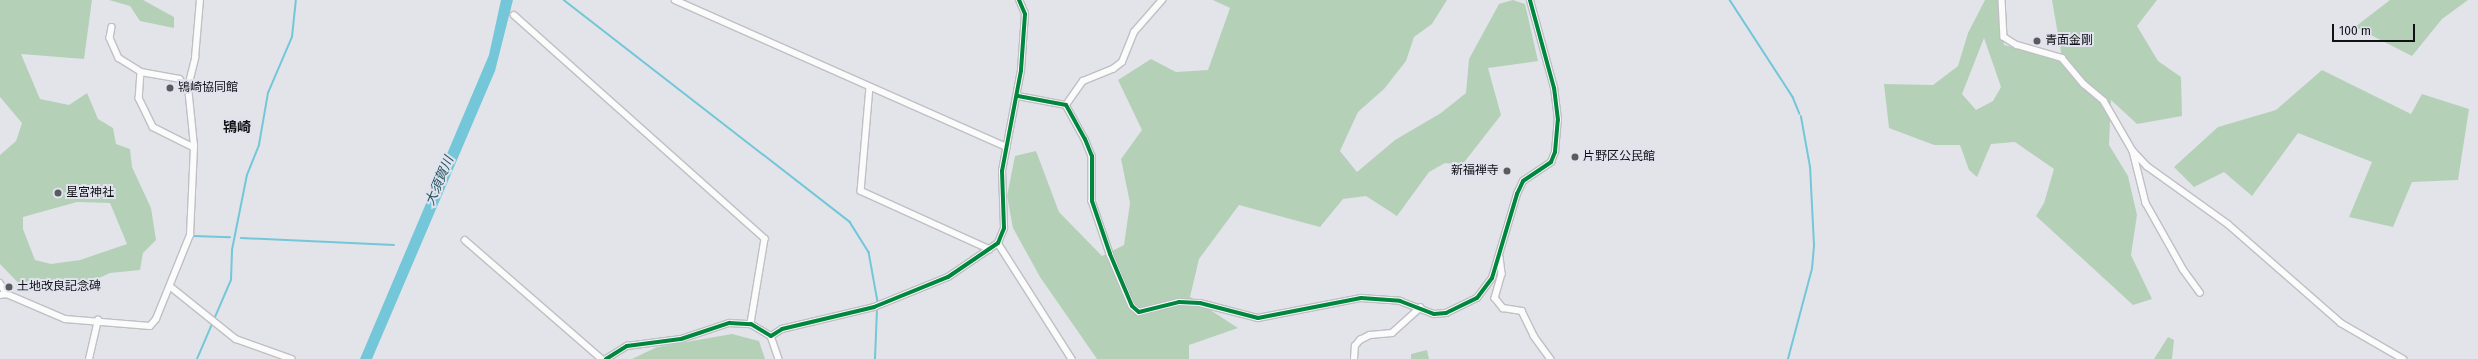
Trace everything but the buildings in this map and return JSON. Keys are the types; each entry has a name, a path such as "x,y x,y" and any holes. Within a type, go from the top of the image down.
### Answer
{"street":[{"path":"0,295 7,294 65,319 98,320 150,326 171,287 190,235 194,147 188,87 195,58 200,0"},
{"path":"675,0 1007,147"},
{"path":"771,336 782,329 874,307 948,277 998,243 1004,228 1002,183 1007,147 1018,96 1025,14 1022,0"},
{"path":"1066,105 1083,80 1113,69 1122,62 1134,32 1162,0"},
{"path":"1066,105 1092,156 1092,201 1110,254 1132,306 1138,312 1179,302 1200,303 1258,318 1360,298 1400,301 1434,314 1446,313 1477,298 1492,278 1500,257 1508,219 1524,181 1551,162 1555,152 1558,120 1554,88 1530,0"},
{"path":"2002,0 2004,37 2017,45 2062,58 2084,84 2104,100 2133,151 2146,203 2183,270 2200,292"},
{"path":"514,15 765,239 751,324"},
{"path":"112,27 110,38 118,58 141,72 174,78 188,87"},
{"path":"141,72 139,98 153,127 194,147"},
{"path":"870,87 861,190 989,249"},
{"path":"1018,96 1066,105"},
{"path":"2133,151 2162,179 2228,224 2341,323 2403,359"},
{"path":"465,240 602,359"},
{"path":"998,243 1072,359"},
{"path":"1500,257 1502,274 1495,298 1503,308 1522,311 1534,336 1551,359"},
{"path":"0,283 7,294"},
{"path":"171,287 214,323 236,339 292,359"},
{"path":"1354,359 1355,346 1360,340 1370,334 1392,333 1420,308"},
{"path":"89,359 98,320"},
{"path":"606,359 628,346 681,339 729,323 751,324 771,336 779,359"}],"green space":[{"path":"0,0 92,0 84,59 21,54 40,99 69,105 87,93 98,119 113,128 116,144 130,149 132,167 151,208 156,240 143,253 140,270 110,273 73,290 26,291 0,264 0,155 16,141 22,123 0,97","holes":["77,202 110,203 127,244 80,260 51,264 35,260 23,229 23,217"]},
{"path":"109,0 143,0 174,17 174,28 140,21 130,6"},
{"path":"1213,0 1447,0 1432,24 1414,37 1406,61 1384,89 1358,112 1340,151 1357,172 1395,140 1441,113 1466,93 1469,59 1499,4 1513,0 1525,4 1538,61 1488,68 1501,115 1462,165 1445,163 1429,172 1397,216 1366,196 1343,199 1320,227 1239,205 1199,259 1190,297 1238,328 1189,345 1189,359 1097,359 1040,277 1013,228 1007,196 1015,156 1036,151 1059,212 1102,256 1124,245 1130,203 1121,159 1142,130 1118,80 1151,59 1176,72 1208,70 1230,8"},
{"path":"1985,0 1998,0 2004,45 2062,58 2052,0 2157,0 2137,26 2158,61 2181,77 2182,116 2137,124 2111,100 2109,145 2128,176 2137,215 2131,255 2152,299 2133,305 2036,216 2044,203 2054,169 2015,142 1991,144 1977,177 1969,170 1960,145 1934,145 1889,128 1884,84 1933,85 1958,66 1968,33","holes":["1984,38 2001,87 1993,101 1976,110 1962,94"]},
{"path":"2390,0 2468,0 2442,19 2412,56 2355,27"},
{"path":"2322,70 2411,114 2422,94 2469,109 2458,180 2412,182 2393,227 2349,217 2372,162 2298,133 2252,196 2224,172 2194,187 2174,167 2218,127 2276,110"},
{"path":"732,334 759,341 765,359 632,359 657,347"},
{"path":"2168,337 2174,340 2172,359 2154,359"},
{"path":"1427,350 1429,359 1411,359 1411,354"}],"water":[{"name":"大須賀川","path":"501,0 513,0 495,71 372,359 360,359 489,55"}],"waterway":[{"path":"197,359 231,280 232,250 247,175 259,145 268,93 292,37 296,0"},
{"path":"564,0 850,222 869,252 878,302"},
{"path":"1730,0 1793,97 1800,114"},
{"path":"1788,359 1812,269 1814,245 1810,167 1801,117"},
{"path":"194,236 230,237"},
{"path":"241,238 394,245"},
{"path":"875,359 877,309"}],"cycle path":[{"path":"606,359 627,346 681,339 729,323 751,324 771,336 782,329 874,307 948,277 998,243 1004,228 1002,171 1021,70 1025,14 1019,0"},
{"path":"1018,96 1066,105 1085,139 1092,156 1092,201 1110,254 1132,306 1139,312 1179,302 1200,303 1258,318 1361,298 1400,301 1434,314 1446,313 1477,298 1492,278 1517,194 1523,181 1551,162 1555,152 1558,120 1554,88 1530,0"}],"place":[{"name":"青面金剛","path":"2037,41"},
{"name":"鴇崎協同館","path":"170,88"},
{"name":"片野区公民館","path":"1575,157"},
{"name":"新福禅寺","path":"1507,171"},
{"name":"星宮神社","path":"58,193"},
{"name":"土地改良記念碑","path":"9,287"}],"district":[{"name":"鴇崎","path":"237,128"}]}
